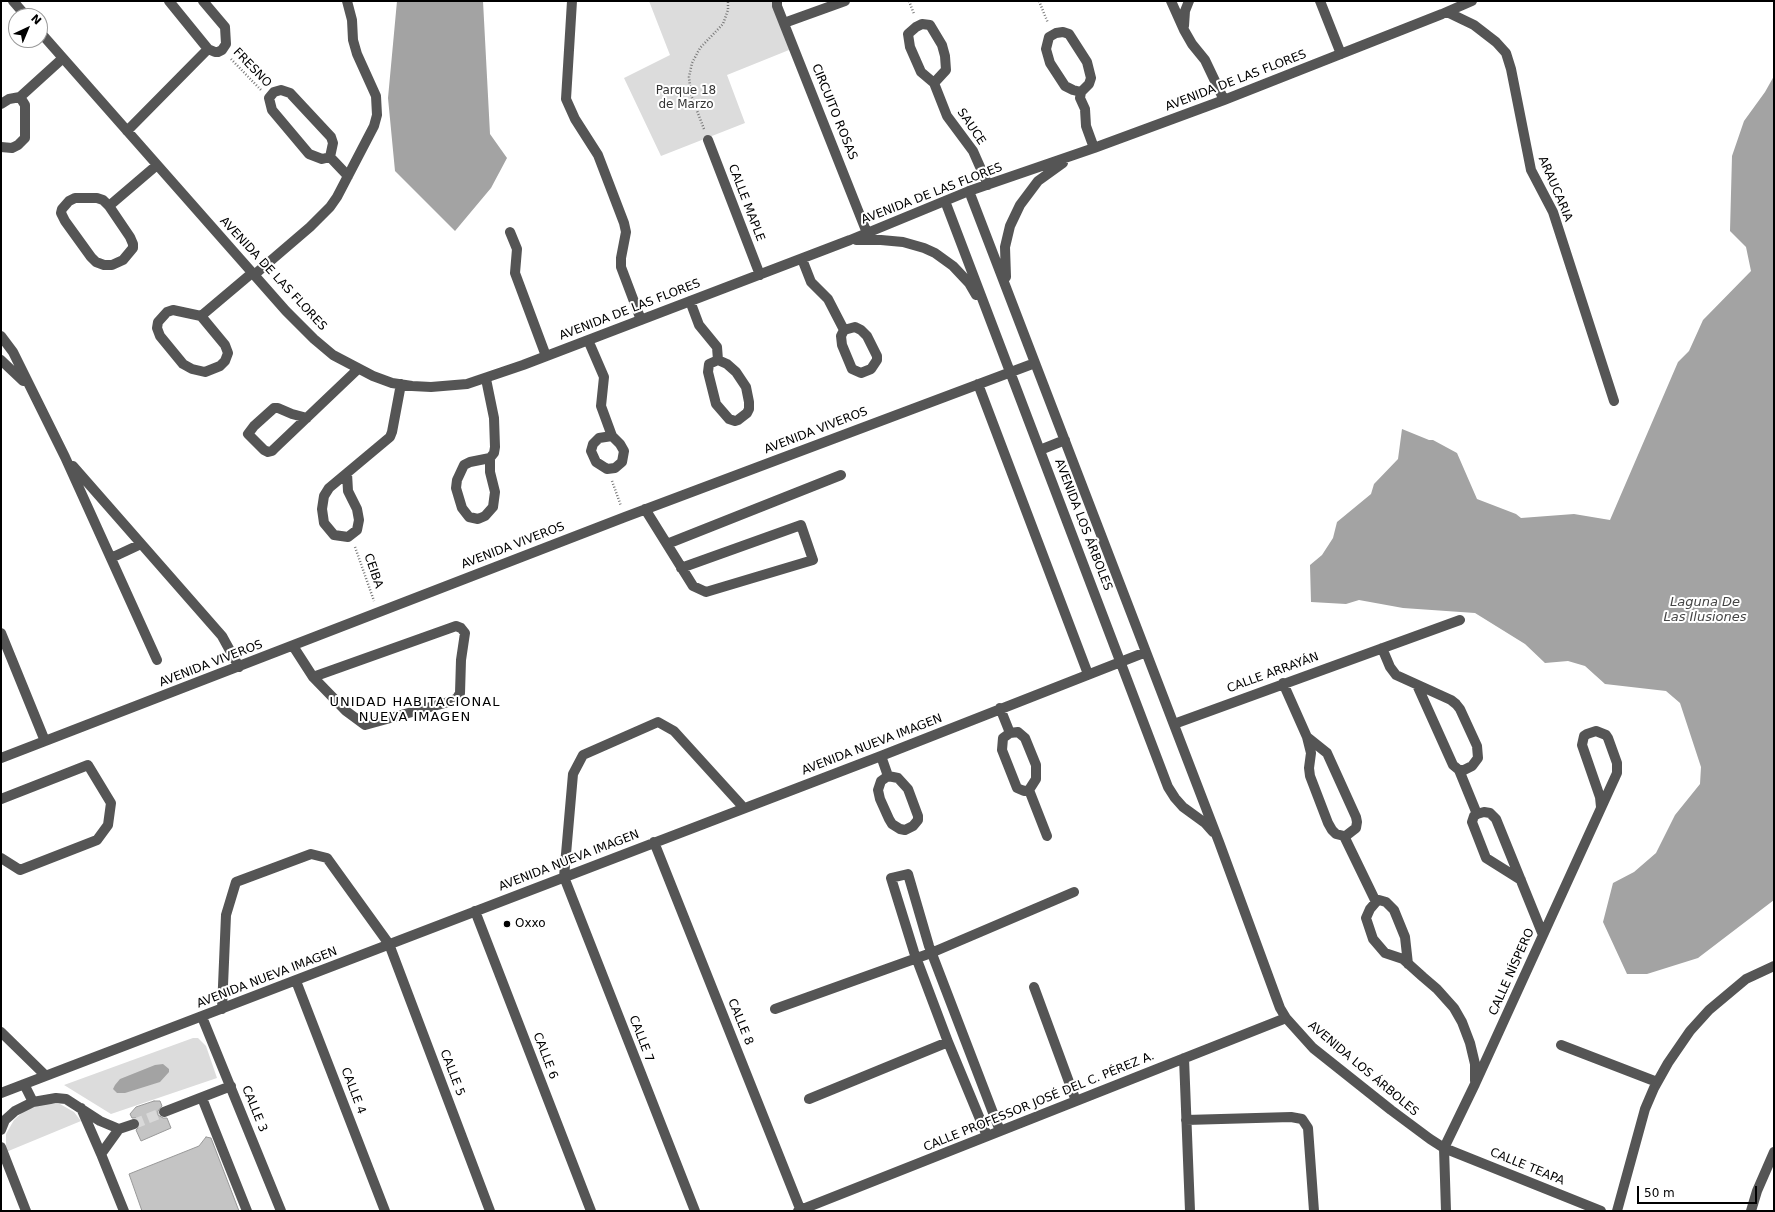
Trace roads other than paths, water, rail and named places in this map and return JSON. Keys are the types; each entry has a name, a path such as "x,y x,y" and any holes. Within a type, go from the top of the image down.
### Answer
{"street":[{"path":"169,1 208,49 215,52 222,50 226,44 226,27 203,1"},
{"path":"201,316 317,220 337,197 374,126 377,115 375,92 357,54 353,40 352,20 347,1"},
{"path":"572,1 566,99 575,119 598,155 624,223 626,232 621,258 622,270 642,320"},
{"name":"CIRCUITO ROSAS","path":"776,1 867,233"},
{"path":"784,23 845,1"},
{"path":"1171,1 1184,30 1192,44 1205,60 1224,100"},
{"path":"1184,30 1185,11 1189,1"},
{"path":"1320,1 1341,54"},
{"name":"AVENIDA DE LAS FLORES","path":"48,41 286,311 314,339 333,355 373,376 401,384 431,387 467,384 486,379 850,240 969,191 1091,149 1224,100 1341,54 1450,7 1472,1"},
{"name":"ARAUCARIA","path":"1450,7 1496,42 1506,53 1511,69 1531,170 1552,212 1614,401"},
{"name":"SAUCE","path":"934,83 946,70 947,64 942,45 935,33 930,25 922,24 916,26 908,34 910,47 921,72 934,83 947,116 973,151 988,185"},
{"path":"1008,291 1005,268 1005,247 1010,226 1020,205 1031,189 1046,174 1063,163 1091,149 1086,126 1085,109 1080,98 1081,92 1089,84 1091,78 1087,62 1069,34 1063,32 1053,35 1050,37 1046,49 1050,63 1065,86 1081,92"},
{"path":"126,131 208,49"},
{"path":"1,104 9,99 20,97 62,58"},
{"path":"278,91 286,91 290,93 331,136 333,144 330,157 322,159 309,154 272,110 269,98 278,91"},
{"path":"1,147 12,148 18,145 25,138 25,105 20,97"},
{"name":"CALLE MAPLE","path":"708,140 760,275"},
{"path":"330,157 348,176"},
{"path":"109,206 157,165"},
{"name":"AVENIDA LOS ÁRBOLES","path":"969,191 1219,842 1280,1008 1286,1018 1303,1038 1416,1130 1444,1148"},
{"path":"75,198 97,198 103,200 109,206 130,237 133,248 123,260 112,265 104,265 96,262 91,257 64,221 61,212 64,206 75,198"},
{"name":"AVENIDA LOS ÁRBOLES","path":"945,201 1168,787 1175,798 1184,807 1205,823 1219,842"},
{"path":"510,232 517,249 515,273 546,356"},
{"path":"850,240 903,242 935,253 953,266 969,284 993,328"},
{"path":"802,258 811,282 828,299 844,330"},
{"path":"690,301 699,325 716,344 718,360"},
{"path":"173,310 201,316 225,345 228,353 225,361 220,366 205,372 192,369 183,364 160,336 157,326 159,320 173,310"},
{"path":"856,327 867,336 877,356 877,360 871,369 861,373 852,369 842,345 841,336 844,330 856,327"},
{"path":"1,336 13,352 65,457 112,558 156,660"},
{"path":"588,340 604,377 600,402 612,436 623,448 624,454 619,465 615,468 607,469 596,462 591,451 593,444 599,438 612,436"},
{"path":"1,360 18,374 33,393"},
{"path":"718,360 730,366 742,379 746,388 749,409 744,416 735,421 729,419 719,408 711,387 708,372 709,364 718,360"},
{"name":"AVENIDA VIVEROS","path":"1,758 645,509 1035,363"},
{"path":"307,418 274,408 254,426 248,434 264,450 268,452 274,449 307,418 358,369"},
{"path":"486,379 495,423 495,447 494,453 490,458 470,462 464,465 457,480 456,488 462,508 469,517 478,519 485,516 493,508 495,492 491,476 490,458"},
{"path":"347,473 348,491 357,509 359,520 357,530 348,537 334,535 326,527 323,519 323,501 326,491 391,435 401,384"},
{"path":"978,384 1088,674"},
{"path":"1040,450 1065,440"},
{"path":"65,457 222,636 239,666"},
{"path":"667,544 841,475"},
{"path":"645,509 693,586 706,592 813,560 801,525 682,568"},
{"path":"112,558 141,544"},
{"name":"CALLE ARRAYÁN","path":"1174,724 1283,683 1460,620"},
{"path":"293,646 313,678 346,711 366,725 452,702 457,698 460,693 461,660 465,633 461,628 456,626 313,678"},
{"path":"1,633 45,741"},
{"path":"1382,648 1390,667 1396,675 1451,700 1460,709 1477,746 1478,753 1476,763 1464,770 1459,770"},
{"name":"AVENIDA NUEVA IMAGEN","path":"1,1093 222,1010 389,944 881,756 1000,708 1146,652"},
{"path":"1283,683 1307,736 1311,753 1309,768 1310,776 1332,830 1336,834 1344,836 1351,833 1356,828 1356,817 1327,753 1307,736"},
{"path":"1417,684 1453,765 1459,770 1478,814"},
{"path":"1000,708 1010,733"},
{"path":"564,877 573,774 583,755 658,722 674,730 744,808"},
{"name":"CALLE NÍSPERO","path":"1444,1148 1475,1084 1617,773 1618,767 1608,738 1602,733 1594,731 1584,736 1582,745 1600,797 1601,807"},
{"path":"1018,732 1025,738 1036,765 1036,779 1029,790 1024,791 1017,788 1002,750 1004,738 1010,733 1018,732"},
{"path":"881,756 888,776"},
{"path":"1,800 88,765 111,803 108,825 97,840 20,870 1,858"},
{"path":"888,776 898,778 908,789 918,816 918,820 913,826 905,830 892,824 880,799 878,790 881,781 888,776"},
{"path":"1029,790 1046,836"},
{"path":"1521,880 1486,858 1472,822 1474,816 1484,812 1490,813 1496,819 1521,880 1543,935"},
{"path":"1344,836 1376,902"},
{"name":"CALLE 8","path":"654,842 800,1211"},
{"name":"CALLE 5","path":"222,1010 226,915 236,882 311,854 327,858 389,944 490,1211"},
{"path":"987,1136 948,1042 916,958 892,878 908,874 931,953 1000,1131"},
{"name":"CALLE 7","path":"564,877 695,1211"},
{"path":"775,1009 931,953 1074,892"},
{"path":"1408,964 1405,937 1394,910 1386,902 1379,900 1370,909 1366,918 1373,939 1385,953 1398,957 1408,964 1448,1000 1460,1018 1474,1057 1475,1084"},
{"name":"CALLE 6","path":"475,911 591,1211"},
{"path":"1617,1211 1645,1109 1657,1082 1679,1046 1709,1010 1746,979 1774,966"},
{"name":"CALLE 4","path":"296,981 385,1211"},
{"path":"1034,987 1076,1101"},
{"name":"CALLE 3","path":"202,1017 281,1211"},
{"name":"CALLE PROFESSOR JOSÉ DEL C. PÉREZ A.","path":"800,1211 1286,1018"},
{"path":"944,1031 958,1025"},
{"path":"1,1032 46,1076"},
{"path":"809,1099 948,1042"},
{"path":"1561,1045 1657,1082"},
{"path":"1184,1058 1190,1211"},
{"path":"24,1084 33,1102"},
{"path":"164,1112 231,1086"},
{"path":"1,1130 5,1120 14,1111 33,1102 56,1098 66,1099 100,1121 119,1129"},
{"path":"202,1098 247,1211"},
{"path":"80,1107 124,1211"},
{"path":"1186,1120 1291,1117 1302,1119 1308,1128 1314,1211"},
{"path":"101,1154 119,1129 134,1124"},
{"path":"1,1147 26,1211"},
{"path":"1444,1148 1446,1211"},
{"name":"CALLE TEAPA","path":"1444,1148 1601,1211"},
{"path":"1751,1211 1757,1191 1774,1152"}],"water":[{"path":"397,1 483,1 490,134 507,158 491,188 455,231 395,171 388,98"},
{"name":"Laguna De Las Ilusiones","path":"1774,76 1774,900 1698,958 1647,974 1627,974 1603,922 1613,883 1634,872 1656,853 1675,815 1700,784 1701,767 1680,703 1666,691 1605,684 1585,666 1568,661 1545,663 1525,644 1475,613 1403,608 1359,600 1346,604 1311,602 1310,565 1322,555 1333,538 1337,522 1371,494 1374,484 1398,459 1402,429 1429,440 1433,440 1457,453 1477,499 1516,514 1521,518 1574,514 1610,520 1678,362 1689,351 1703,320 1751,271 1746,247 1730,231 1732,156 1744,121 1765,92"},
{"path":"163,1064 169,1069 169,1072 160,1082 125,1093 117,1093 113,1089 120,1079 155,1065"}],"tunnel":[{"path":"134,1124 164,1112"}],"place":[{"name":"Oxxo","path":"507,924"}],"district":[{"name":"UNIDAD HABITACIONAL NUEVA IMAGEN","path":"415,710"}],"park label":[{"name":"Parque 18 de Marzo","path":"686,98"}]}
